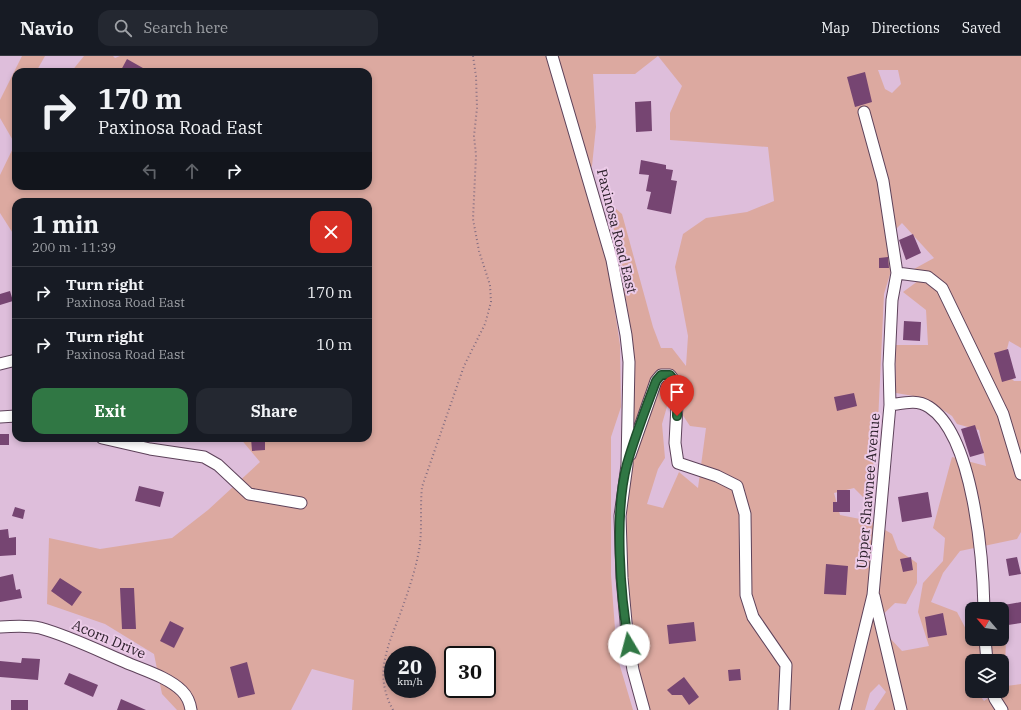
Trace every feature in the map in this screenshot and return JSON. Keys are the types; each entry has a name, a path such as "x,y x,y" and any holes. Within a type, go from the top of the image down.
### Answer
{"street":[{"name":"Paxinosa Road East","path":"552,56 612,260 629,362 627,465 620,516 622,578 632,663 644,710"},
{"name":"Upper Shawnee Avenue","path":"845,710 873,595 890,404 889,364 892,300 897,273 883,181 864,112"},
{"path":"897,273 928,277 942,288 1003,414 1021,474"},
{"path":"0,364 12,361"},
{"name":"Paxinosa Road East","path":"627,465 656,381 661,375 670,375 678,386 675,443 678,463 689,468 705,471 729,481 737,486 742,498 745,514 746,594 753,617 786,665 784,710"},
{"path":"890,404 914,401 929,407 939,416 952,434 972,494 983,584 984,602"},
{"path":"0,417 12,416"},
{"path":"119,442 150,449 204,457 218,464 249,494 273,500 301,503"},
{"path":"873,595 901,710"},
{"name":"Acorn Drive","path":"0,626 38,628 66,637 153,674 182,691 191,710"},
{"path":"995,698 1002,710"}],"path":[{"path":"393,710 385,694 384,667 393,632 412,576 420,544 420,503 422,486 464,366 485,324 491,302 490,285 479,251 473,219 476,155 474,136 478,108 473,56"}],"shaded area":[{"path":"22,56 45,56 38,68 16,68"},
{"path":"84,56 113,56 115,58 120,56 658,56 635,74 593,74 596,127 592,166 584,176 605,246 620,345 621,407 611,437 611,575 617,656 633,710 352,710 354,680 312,669 291,710 177,710 162,694 154,654 105,624 47,604 49,538 100,549 172,538 208,510 260,462 243,442 372,442 372,198 12,198 12,232 0,213 0,175 12,150 12,190 372,190 372,68 74,68"},
{"path":"658,56 1021,56 1021,348 1009,341 1004,367 1014,381 1021,381 1021,532 1017,539 960,551 943,573 931,602 957,612 965,627 965,646 1006,646 1005,654 965,654 965,698 982,698 984,701 988,698 1009,698 1009,686 1021,684 1021,710 874,710 886,692 879,684 870,693 865,710 647,710 639,674 624,554 630,468 630,324 613,224 615,208 622,214 653,327 661,348 672,348 686,366 688,336 675,267 683,234 706,218 747,212 774,201 768,147 670,140 670,113 682,86","holes":["878,70 898,70 901,84 892,93 885,89","902,223 934,258 914,269 918,281 903,292 926,310 928,345 895,345 896,393 925,398 952,416 957,424 979,430 986,466 952,457 933,528 945,538 943,561 923,583 918,612 929,646 902,651 875,622 895,603 906,604 917,583 917,563 898,550 892,534 870,521 840,515 834,493 854,488 869,503 872,488 878,422 884,294 891,271 888,237","670,396 690,426 706,428 698,488 679,472 663,508 647,504 658,469 665,458 662,424"]},
{"path":"12,76 12,139 0,118 0,100"}],"building":[{"path":"127,59 143,68 122,68"},
{"path":"865,72 872,102 855,107 847,77"},
{"path":"651,101 652,131 636,132 635,102"},
{"path":"641,160 666,165 666,169 673,170 671,180 677,181 671,214 647,209 651,192 646,191 649,175 639,174"},
{"path":"913,234 921,253 906,260 899,240"},
{"path":"888,257 889,268 879,268 879,258"},
{"path":"10,291 12,301 0,305 0,294"},
{"path":"904,321 921,322 920,341 903,340"},
{"path":"1008,349 1016,378 1002,382 994,353"},
{"path":"854,393 857,406 837,411 834,397"},
{"path":"975,425 984,453 970,457 961,429"},
{"path":"0,434 9,434 9,445 0,445"},
{"path":"251,442 265,442 265,450 252,451"},
{"path":"139,486 164,492 160,507 135,501"},
{"path":"837,490 850,490 850,512 833,512 833,502 837,502"},
{"path":"928,492 932,517 902,522 898,497"},
{"path":"15,507 25,510 23,519 12,516"},
{"path":"8,529 9,538 16,537 16,555 0,556 0,530"},
{"path":"911,557 913,570 903,572 900,559"},
{"path":"1017,557 1021,574 1009,576 1006,559"},
{"path":"826,564 848,566 846,595 824,594"},
{"path":"13,574 16,590 20,589 22,598 0,602 0,577"},
{"path":"60,578 82,592 72,606 51,591"},
{"path":"120,588 134,588 136,629 122,629"},
{"path":"1021,602 1021,623 1009,625 1009,604"},
{"path":"943,613 947,635 928,638 925,617"},
{"path":"170,621 184,628 174,648 160,641"},
{"path":"694,622 696,641 669,644 667,625"},
{"path":"22,658 40,659 38,680 0,677 0,661 21,663"},
{"path":"247,662 255,694 238,698 230,667"},
{"path":"740,669 741,680 729,681 728,670"},
{"path":"69,673 98,685 93,697 64,684"},
{"path":"684,677 699,697 689,705 682,695 672,695 667,690"},
{"path":"121,699 146,710 117,710"},
{"path":"11,700 28,700 28,710 11,710"}],"route":[{"path":"629,645 622,578 620,516 627,465 647,404 656,381 661,375 670,375 678,386 677,416"}]}
